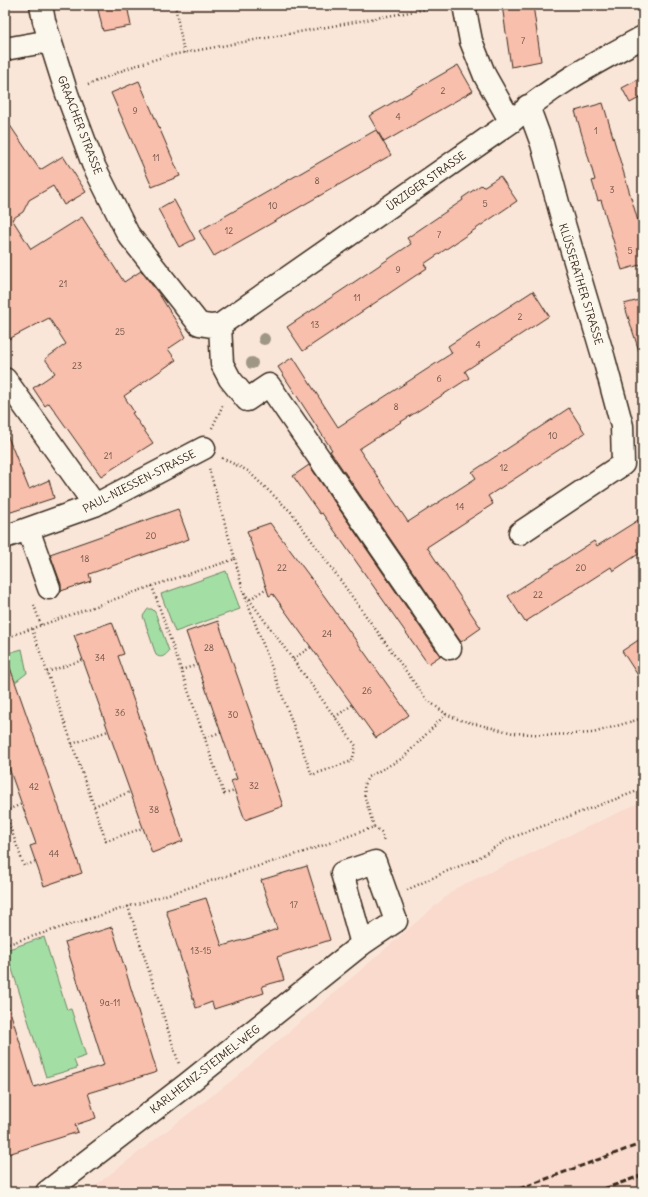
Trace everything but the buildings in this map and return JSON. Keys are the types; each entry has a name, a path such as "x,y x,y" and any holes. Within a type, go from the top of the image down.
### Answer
{"street":[{"name":"GRAACHER STRASSE","path":"41,5 44,21 67,94 92,164 128,234 199,324 216,326"},
{"path":"454,6 471,41 485,76 510,122"},
{"name":"ÜRZIGER STRASSE","path":"216,326 510,122 528,106 595,63 643,37"},
{"path":"5,48 50,40"},
{"name":"KLÜSSERATHER STRASSE","path":"520,533 623,464 622,426 542,144 528,106"},
{"path":"216,326 222,364 230,380 247,400 269,385 450,648"},
{"path":"5,380 95,506"},
{"name":"PAUL-NIESSEN-STRASSE","path":"5,536 95,506 204,448"},
{"path":"28,528 49,588"},
{"name":"KARLHEINZ-STEIMEL-WEG","path":"47,1192 186,1085 362,944 396,921 375,862 342,873 362,944"}],"path":[{"path":"175,5 184,53"},
{"path":"67,94 131,67 166,56 454,6"},
{"path":"241,392 223,404 204,448 243,590 312,775 352,761 356,746 243,590"},
{"path":"204,448 248,472 291,512 426,699 446,714 476,725 514,733 551,735 593,733 643,718"},
{"path":"5,638 152,586 235,559"},
{"path":"152,586 224,794 235,791"},
{"path":"250,599 267,588"},
{"path":"32,629 106,841 143,828"},
{"path":"293,659 311,647"},
{"path":"47,672 83,660"},
{"path":"181,670 197,665"},
{"path":"335,717 352,705"},
{"path":"5,945 310,850 374,827 365,798 364,784 368,777 403,758 446,714"},
{"path":"72,744 108,731"},
{"path":"205,738 221,732"},
{"path":"388,896 407,890 475,860 508,840 643,788"},
{"path":"94,806 130,792"},
{"path":"22,804 5,811 24,866 35,862"},
{"path":"128,906 186,1085"}],"shaded area":[{"path":"643,801 643,1192 87,1192 235,1078 456,888"}],"green space":[{"path":"226,571 240,609 175,632 161,594"},
{"path":"148,609 152,609 155,612 169,651 160,657 156,655 143,616"},
{"path":"22,649 27,673 5,690 5,654"},
{"path":"44,937 67,1010 71,1009 86,1056 74,1060 77,1068 46,1077 6,950"}],"railway":[{"path":"511,1192 643,1143"},
{"path":"595,1192 643,1175"}]}
